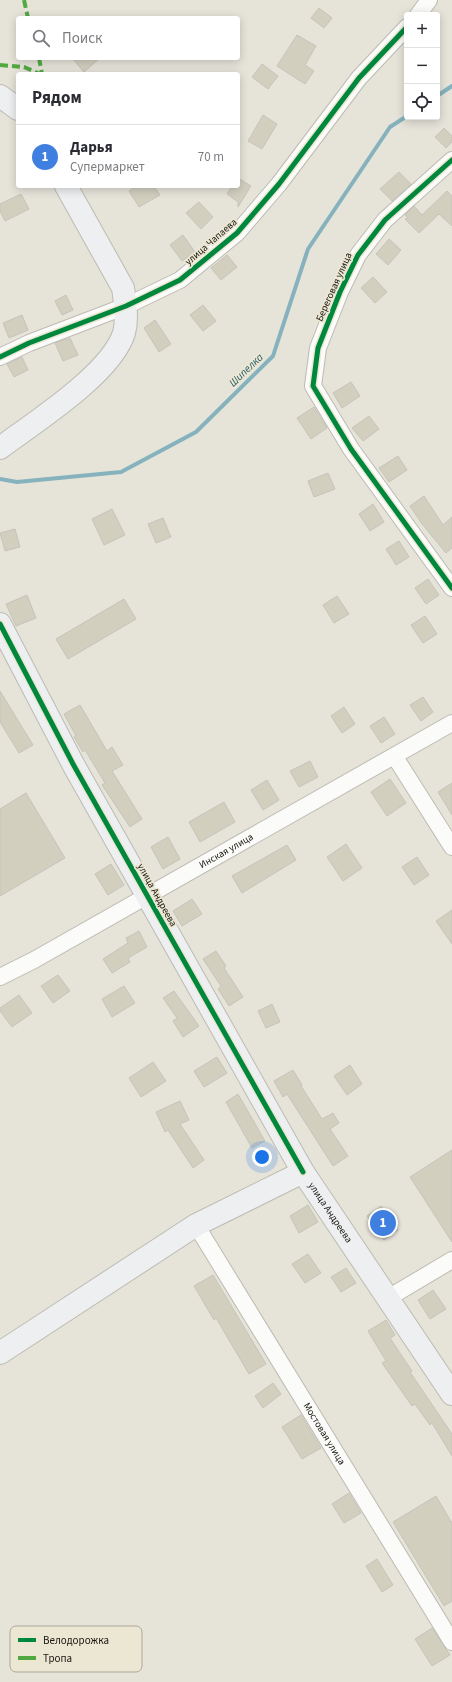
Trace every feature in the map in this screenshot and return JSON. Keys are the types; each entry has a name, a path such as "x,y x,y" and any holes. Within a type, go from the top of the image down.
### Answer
{"street":[{"path":"420,12 429,0"},
{"name":"улица Чапаева","path":"0,356 29,343 126,306 180,280 237,233 279,184 358,78 404,30"},
{"path":"0,96 16,108"},
{"name":"Береговая улица","path":"452,160 385,220 358,255 340,292 318,348 313,386 351,449 452,588"},
{"path":"0,448 90,379 113,354 124,333 126,306 123,288 67,188"},
{"name":"улица Андреева","path":"0,624 73,764 303,1172 452,1394"},
{"name":"Инская улица","path":"0,977 34,960 452,723"},
{"path":"395,756 452,847"},
{"path":"0,1353 196,1225 303,1172"},
{"name":"Мостовая улица","path":"196,1225 452,1642"},
{"path":"388,1298 452,1260"}],"building":[{"path":"319,8 332,18 324,28 311,18"},
{"path":"297,35 316,46 305,65 314,71 305,84 277,66"},
{"path":"74,60 98,60 84,72"},
{"path":"262,64 278,76 268,89 252,77"},
{"path":"263,115 277,124 262,149 248,141"},
{"path":"444,128 452,136 452,142 446,148 435,137"},
{"path":"399,172 411,184 392,201 380,189"},
{"path":"240,179 251,186 238,207 238,202 227,194 231,188 240,188"},
{"path":"134,188 155,188 160,195 139,207 129,191"},
{"path":"447,191 452,196 452,226 439,214 419,233 405,219 408,218 405,215 414,206 422,215"},
{"path":"21,194 29,209 5,221 0,211 0,204"},
{"path":"199,202 213,217 201,229 186,213"},
{"path":"183,235 195,252 182,261 170,245"},
{"path":"389,239 401,250 388,265 376,254"},
{"path":"227,255 237,267 221,280 211,268"},
{"path":"373,277 387,292 375,303 361,288"},
{"path":"66,295 73,310 62,315 55,301"},
{"path":"203,305 216,321 203,331 190,315"},
{"path":"22,315 28,330 9,338 3,323"},
{"path":"155,320 171,344 159,352 144,328"},
{"path":"70,338 78,355 63,361 55,343"},
{"path":"22,357 28,370 14,377 7,364"},
{"path":"351,382 360,396 342,408 333,393"},
{"path":"314,407 327,428 311,439 297,418"},
{"path":"369,416 379,429 363,441 352,428"},
{"path":"398,456 407,470 389,482 379,468"},
{"path":"328,473 335,489 314,497 308,481"},
{"path":"424,496 443,525 452,517 452,548 446,553 422,524 410,506"},
{"path":"373,504 384,522 370,531 359,514"},
{"path":"112,509 125,535 104,545 92,519"},
{"path":"163,518 171,537 156,543 148,524"},
{"path":"15,529 20,547 5,551 0,533"},
{"path":"399,541 409,557 396,565 386,549"},
{"path":"428,579 439,595 426,604 415,588"},
{"path":"27,595 36,618 16,626 6,604"},
{"path":"337,596 349,614 334,623 323,605"},
{"path":"124,599 136,619 68,659 56,639"},
{"path":"425,616 437,634 423,643 411,625"},
{"path":"0,691 33,745 19,753 0,722"},
{"path":"423,697 433,712 421,721 410,705"},
{"path":"80,705 107,751 112,747 123,765 112,771 142,819 130,827 102,785 105,783 85,750 83,752 74,737 76,736 64,714"},
{"path":"344,707 355,724 342,733 331,716"},
{"path":"384,717 395,734 381,743 370,726"},
{"path":"310,761 318,777 299,787 290,771"},
{"path":"390,779 406,803 387,816 371,792"},
{"path":"267,780 279,800 263,810 251,790"},
{"path":"452,783 452,815 438,792"},
{"path":"26,793 65,858 0,896 0,809"},
{"path":"224,802 235,822 200,842 189,822"},
{"path":"168,837 180,859 163,869 151,847"},
{"path":"346,844 362,868 343,881 327,857"},
{"path":"287,845 296,860 242,893 232,876"},
{"path":"417,857 429,875 414,885 402,867"},
{"path":"111,864 124,885 108,895 95,874"},
{"path":"192,899 202,914 182,926 173,911"},
{"path":"452,910 452,944 436,921"},
{"path":"139,931 147,947 128,958 130,962 112,973 103,959 128,943 126,938"},
{"path":"216,951 226,966 224,968 243,997 229,1006 218,989 221,986 203,959"},
{"path":"58,975 70,991 53,1003 41,986"},
{"path":"124,986 135,1003 112,1017 102,999"},
{"path":"174,991 199,1026 183,1037 173,1021 177,1018 163,998"},
{"path":"19,995 32,1013 12,1027 0,1011 0,1008"},
{"path":"272,1004 280,1022 266,1028 258,1011"},
{"path":"217,1057 227,1073 204,1087 194,1071"},
{"path":"153,1062 166,1081 141,1097 129,1078"},
{"path":"350,1065 362,1084 347,1095 334,1076"},
{"path":"293,1070 302,1085 301,1086 322,1119 333,1113 339,1123 330,1129 348,1156 333,1166 287,1094 283,1097 274,1081"},
{"path":"238,1094 265,1141 252,1148 226,1102"},
{"path":"180,1101 189,1120 180,1124 204,1160 193,1168 168,1130 165,1132 156,1112"},
{"path":"452,1150 452,1242 410,1177"},
{"path":"308,1205 318,1222 299,1233 290,1216"},
{"path":"381,1206 398,1230 384,1240 367,1216"},
{"path":"308,1254 321,1273 305,1283 292,1264"},
{"path":"346,1268 356,1283 341,1292 331,1277"},
{"path":"213,1275 266,1364 249,1374 216,1318 214,1320 194,1286"},
{"path":"433,1290 446,1309 430,1319 418,1300"},
{"path":"386,1320 395,1335 390,1338 412,1371 410,1372 452,1434 452,1456 432,1423 430,1425 415,1404 412,1406 382,1363 386,1361 368,1331"},
{"path":"273,1383 281,1394 263,1408 255,1396"},
{"path":"301,1415 321,1448 302,1459 282,1427"},
{"path":"349,1493 361,1513 344,1523 332,1504"},
{"path":"436,1496 452,1523 452,1601 444,1606 393,1522"},
{"path":"377,1559 393,1585 382,1592 366,1566"},
{"path":"432,1628 450,1655 432,1666 415,1639"}],"waterway":[{"name":"Шипелка","path":"440,94 452,86"},
{"name":"Шипелка","path":"0,479 17,482 121,472 196,432 273,356 308,249 390,127 404,118"}],"marked path":[{"path":"24,0 28,16"},
{"path":"39,60 42,72"},
{"path":"0,65 24,67 35,72"}],"cycle path":[{"path":"0,357 29,343 126,306 180,280 237,233 279,184 359,78 404,30"},
{"path":"452,160 385,220 358,255 340,292 318,348 313,386 351,449 452,588"},
{"path":"0,624 73,764 303,1172"}],"place":[{"name":"Дарья","path":"383,1223"}]}
